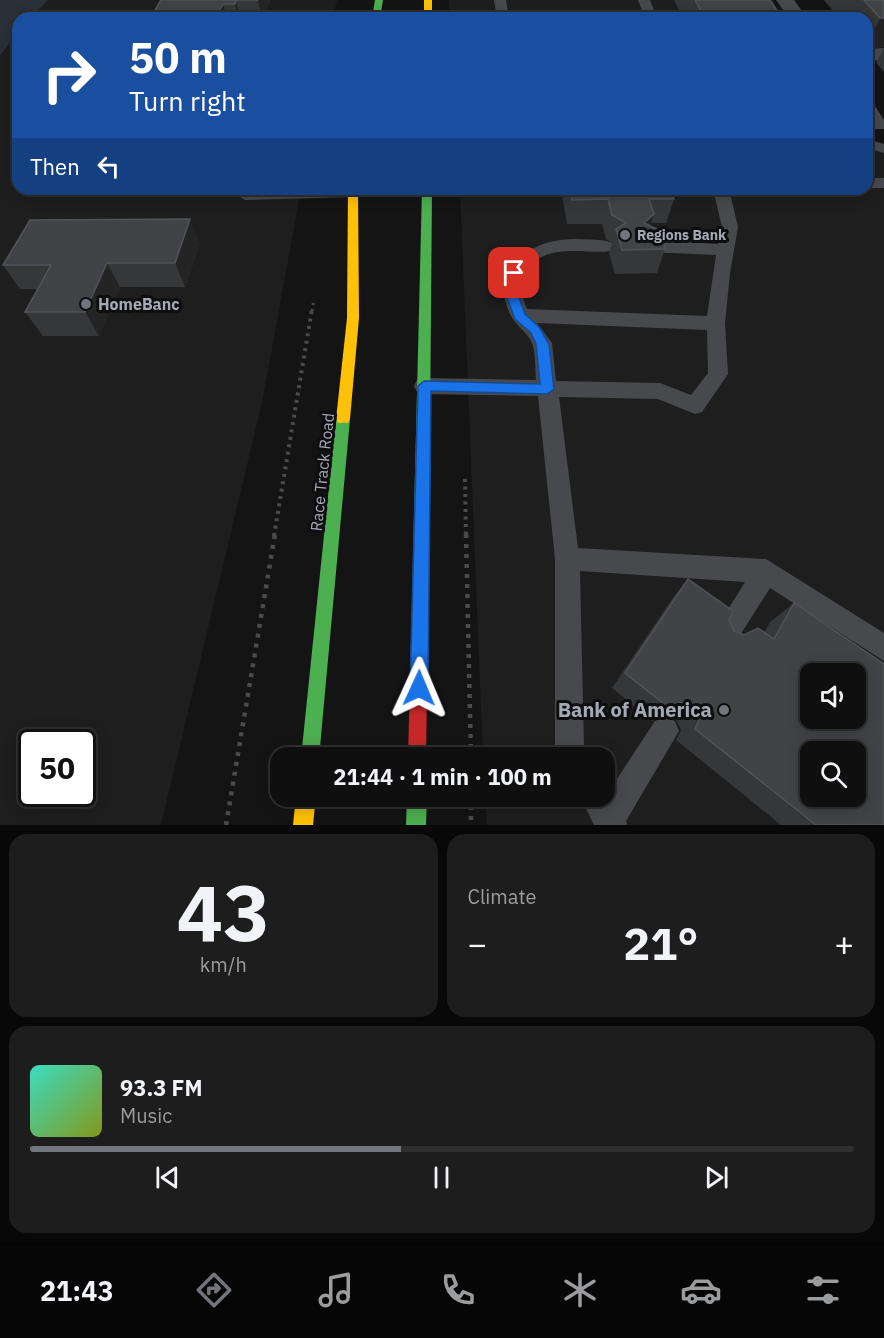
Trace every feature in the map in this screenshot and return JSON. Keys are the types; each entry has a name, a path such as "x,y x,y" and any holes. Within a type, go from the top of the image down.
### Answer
{"main road":[{"name":"Race Track Road","path":"311,747 353,318 353,195"},
{"path":"417,747 427,195"},
{"path":"303,825 305,807"},
{"path":"416,825 417,807"}],"lane":[{"path":"873,127 884,149"},
{"path":"424,386 660,391 695,406 718,374 716,322 730,227 722,195"},
{"path":"570,747 567,559 542,344 535,330 520,316 511,292 514,273 522,261 538,252 557,245 608,247"},
{"path":"648,246 725,250"},
{"path":"520,316 716,322"},
{"path":"567,559 766,571 884,648"},
{"path":"724,637 766,571"},
{"path":"605,814 665,731"}],"path":[{"path":"226,825 316,287"},
{"path":"464,474 471,747"},
{"path":"471,807 471,825"}],"shaded area":[{"path":"0,0 337,0 334,12 12,12 12,195 300,195 263,398 161,825 0,825"},
{"path":"0,0 48,0 37,12 12,12 12,40 0,55"},
{"path":"449,0 773,0 781,12 449,12"},
{"path":"873,148 884,148 884,825 487,825 486,807 615,807 615,747 483,747 460,195 873,195"}],"building":[{"path":"161,0 236,0 235,4 223,4 219,12 154,12"},
{"path":"695,0 770,0 778,12 702,12"},
{"path":"864,0 884,0 884,18 880,18"},
{"path":"571,195 672,195 674,199 649,199 654,214 644,223 659,230 665,249 622,250 616,229 626,223 612,215 608,199 572,200"},
{"path":"190,219 175,263 107,263 85,312 25,312 51,265 3,265 30,220"},
{"name":"Bank of America","path":"688,579 733,611 729,620 734,631 744,635 758,628 774,639 794,603 884,664 884,825 816,825 695,729 700,718 694,706 682,702 669,708 625,673"}],"traffic: fast":[{"path":"377,12 379,0"},
{"path":"421,555 427,195"},
{"path":"311,747 343,419"},
{"path":"416,825 417,807"}],"traffic: slow":[{"path":"428,0 428,12"},
{"path":"343,419 353,318 353,195"},
{"path":"303,825 305,807"}],"traffic: jam":[{"path":"417,747 421,555"}],"place":[{"name":"Regions Bank","path":"625,235"},
{"name":"HomeBanc","path":"86,304"},
{"name":"Bank of America","path":"724,710"}],"route":[{"path":"419,688 424,386 547,389 542,344 535,330 520,316 511,292 514,273"}]}
